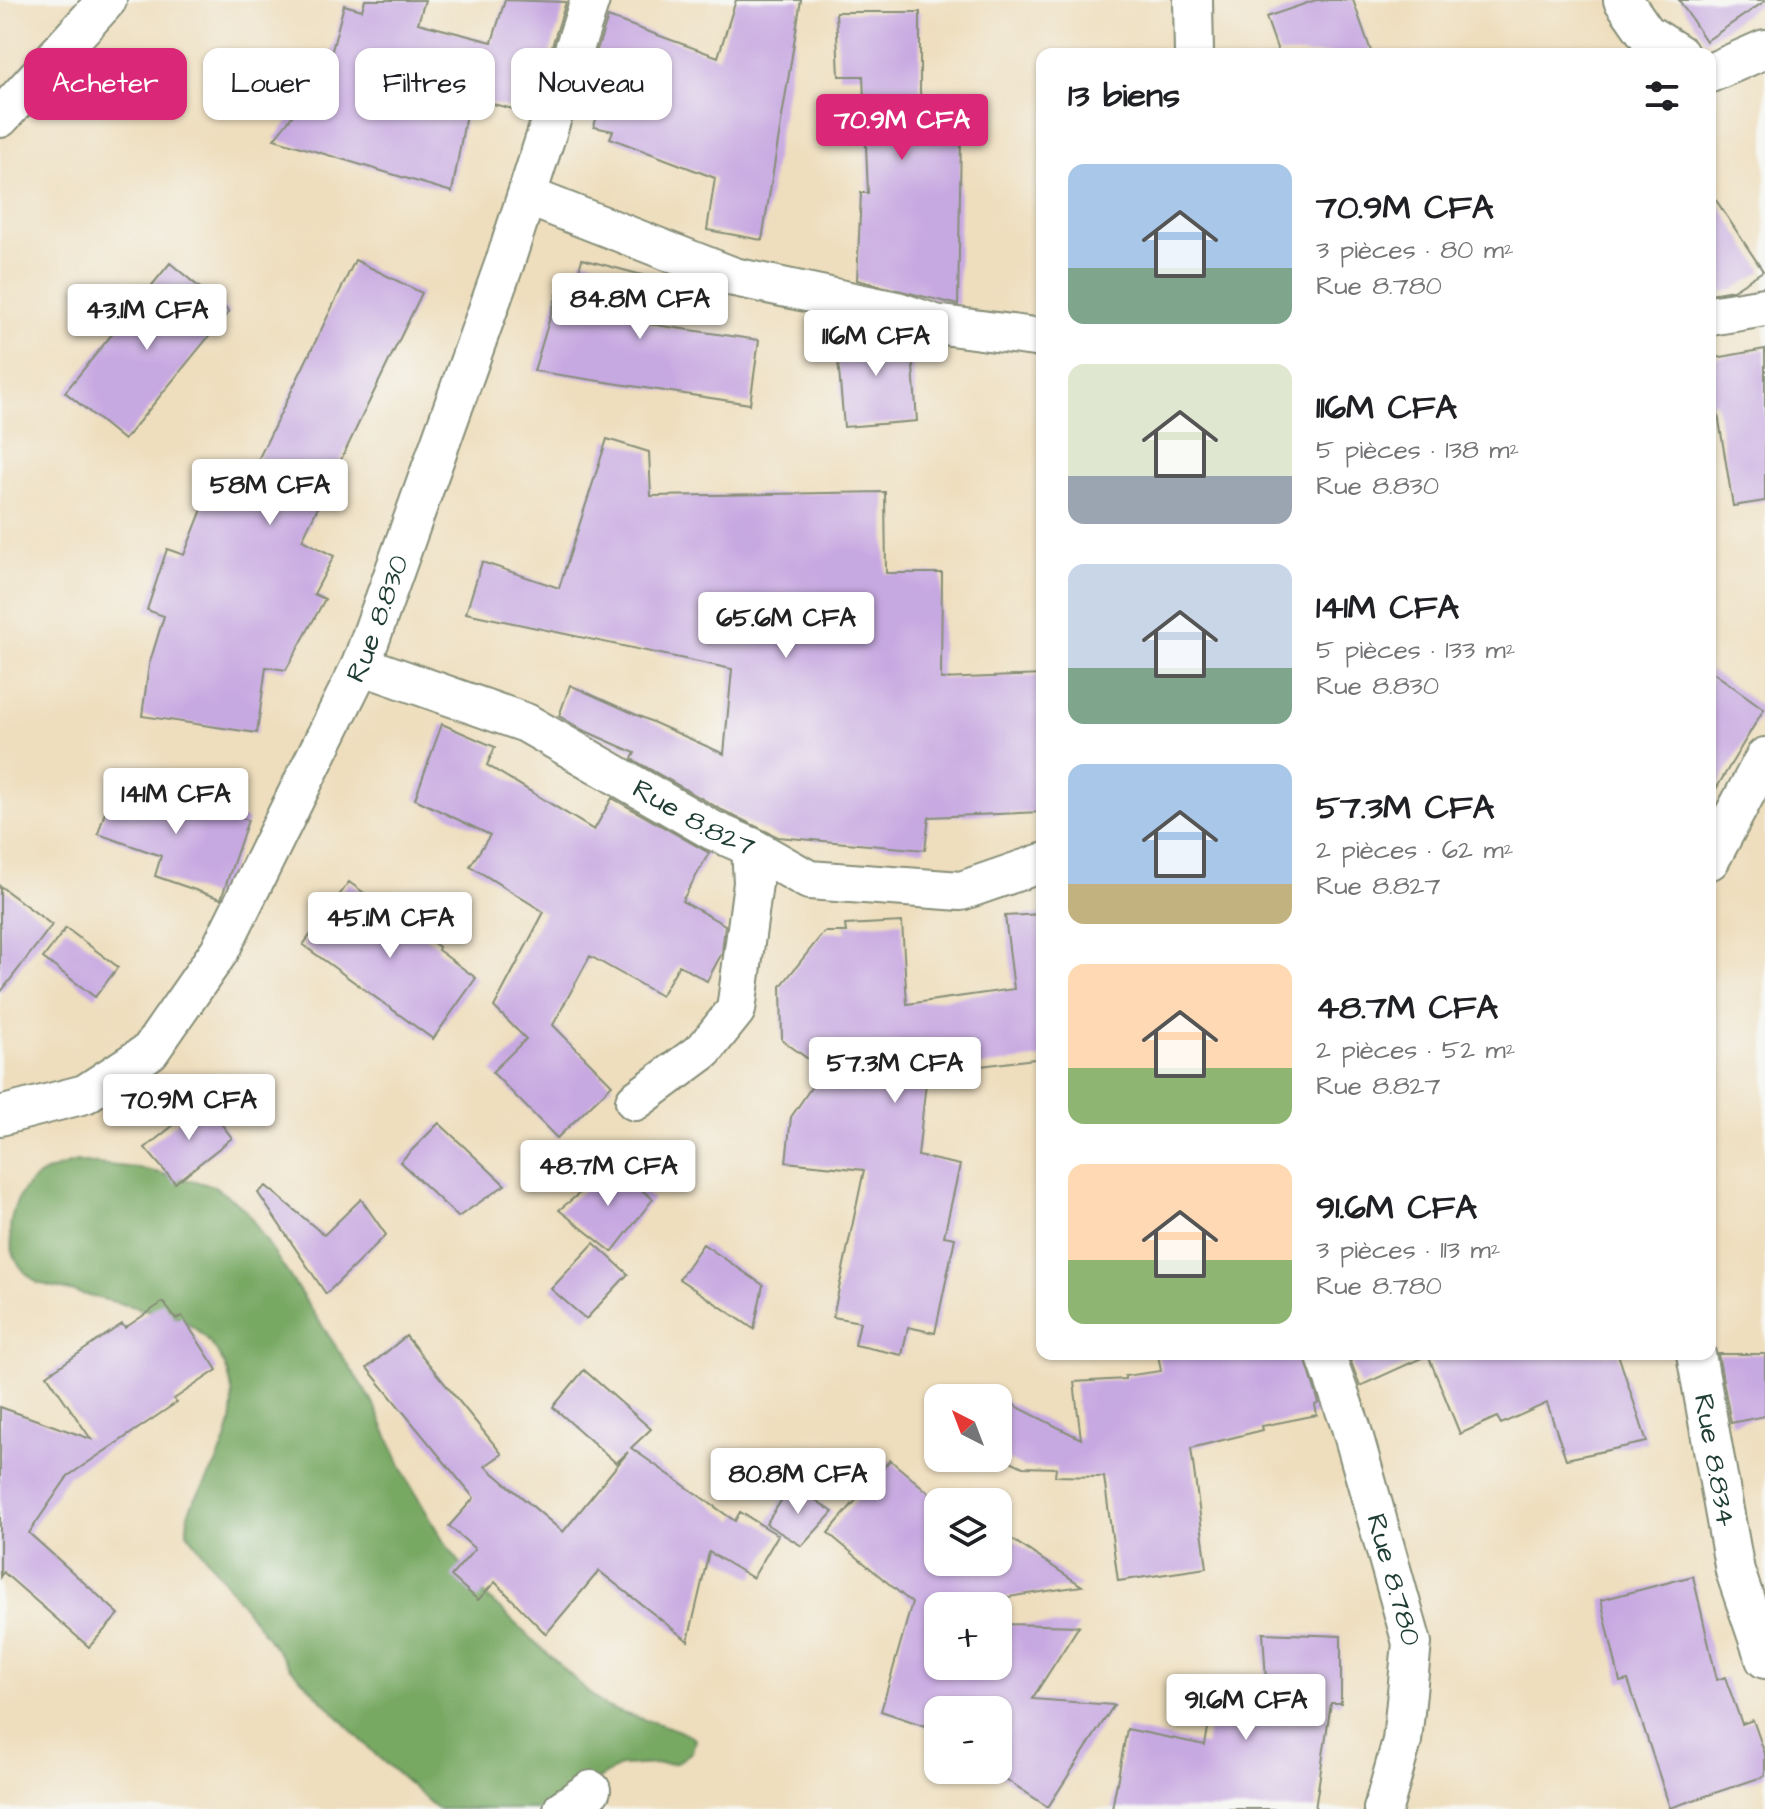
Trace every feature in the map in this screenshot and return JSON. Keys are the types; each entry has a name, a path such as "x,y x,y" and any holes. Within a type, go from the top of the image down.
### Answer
{"street":[{"path":"0,118 107,0"},
{"name":"Rue 8.830","path":"0,1116 85,1094 150,1051 220,950 361,665 527,196 590,0"},
{"path":"1193,0 1194,48"},
{"path":"1623,0 1646,33 1670,48"},
{"path":"1716,70 1765,49"},
{"path":"527,196 734,277 897,311 935,324 1036,337"},
{"path":"1716,315 1765,307"},
{"name":"Rue 8.827","path":"361,665 526,723 712,830 751,847 809,880 961,891 1036,865"},
{"path":"1716,849 1765,757"},
{"path":"635,1101 704,1050 736,1010 753,883 751,847"},
{"name":"Rue 8.780","path":"1327,1360 1351,1427 1412,1643 1402,1741 1383,1809"},
{"name":"Rue 8.834","path":"1697,1360 1735,1571 1765,1659"}],"green space":[{"path":"76,1162 138,1168 214,1186 245,1209 372,1401 408,1481 444,1542 487,1597 601,1704 684,1733 695,1739 692,1752 676,1763 621,1766 546,1809 437,1809 377,1756 289,1666 187,1532 191,1508 216,1464 231,1423 230,1380 216,1351 200,1333 179,1318 38,1283 16,1259 10,1233 11,1219 21,1194 40,1175"}],"building":[{"path":"365,0 425,0 418,23 492,42 505,0 566,2 551,48 511,48 511,108 495,104 495,48 355,48 355,120 465,120 452,192 274,139 289,120 339,120 339,48 333,48 344,5 362,10"},
{"path":"736,0 801,0 762,240 707,230 715,178 610,138 613,131 594,127 596,120 672,120 672,48 598,48 608,17 718,57"},
{"path":"1316,0 1353,0 1370,48 1277,48 1266,17"},
{"path":"1679,0 1765,0 1765,1 1706,41"},
{"path":"836,12 920,12 920,91 924,137 961,136 958,305 857,280 861,193 868,193 863,76 839,76"},
{"path":"1716,200 1763,271 1733,290 1716,293"},
{"path":"582,259 661,280 648,324 759,340 750,404 534,371 557,294 571,298"},
{"path":"355,260 422,293 302,540 334,556 314,594 325,599 286,670 266,667 257,733 142,716 149,665 164,616 147,610 167,549 184,555 212,484 241,495"},
{"path":"170,263 229,312 124,440 65,392"},
{"path":"856,325 911,339 917,421 844,427 836,337 855,335"},
{"path":"1765,349 1765,501 1733,506 1716,402 1716,358"},
{"path":"607,439 649,452 651,496 885,492 886,573 942,573 941,679 1036,675 1036,812 929,817 925,850 778,837 722,810 632,759 635,753 559,716 570,685 724,754 732,669 466,613 482,562 559,588"},
{"path":"1716,674 1764,709 1716,789"},
{"path":"442,724 495,747 487,765 594,830 612,798 709,853 682,901 725,925 722,953 707,981 679,965 661,996 590,956 553,1025 612,1085 557,1138 492,1072 526,1039 494,1007 544,912 470,866 490,835 415,799"},
{"path":"115,780 180,801 181,796 248,820 221,899 155,876 161,856 98,834"},
{"path":"349,882 439,947 438,950 476,978 433,1039 303,945"},
{"path":"0,886 52,925 0,993"},
{"path":"1036,914 1036,1059 927,1073 918,1156 960,1165 944,1236 955,1238 935,1333 908,1327 902,1355 855,1345 860,1322 833,1317 864,1170 786,1162 791,1117 823,1070 782,1040 781,986 824,932 846,932 845,925 902,922 907,1004 1014,989 1005,916"},
{"path":"66,928 118,967 95,997 43,958"},
{"path":"204,1101 232,1138 175,1183 145,1148"},
{"path":"439,1123 505,1185 458,1217 400,1162"},
{"path":"612,1167 653,1199 612,1252 559,1210"},
{"path":"266,1186 324,1235 361,1199 386,1235 326,1294 258,1193"},
{"path":"594,1243 628,1274 586,1319 551,1289"},
{"path":"703,1244 763,1285 754,1329 679,1279"},
{"path":"163,1302 176,1319 182,1316 217,1370 174,1399 176,1403 68,1476 29,1533 119,1614 89,1647 3,1572 0,1577 0,1407 91,1439 47,1375 122,1324 125,1328"},
{"path":"406,1336 502,1454 485,1466 563,1532 628,1452 616,1463 553,1407 584,1370 651,1429 631,1448 735,1521 740,1512 778,1535 753,1578 709,1552 688,1641 599,1571 546,1634 495,1582 478,1600 451,1576 475,1549 449,1526 474,1498 367,1368"},
{"path":"1718,1354 1765,1354 1765,1416 1731,1423"},
{"path":"1159,1360 1306,1360 1319,1403 1315,1405 1317,1415 1262,1426 1263,1430 1191,1448 1207,1568 1118,1581 1104,1477 1055,1476 1056,1468 1023,1467 1012,1462 1012,1404 1081,1439 1074,1382 1125,1379 1125,1376 1161,1371"},
{"path":"1350,1360 1417,1360 1360,1386"},
{"path":"1430,1360 1620,1360 1647,1442 1566,1459 1547,1403 1501,1424 1497,1417 1460,1434"},
{"path":"890,1460 924,1489 924,1576 1012,1576 1012,1539 1082,1586 1012,1596 1012,1592 924,1592 924,1680 1012,1680 1012,1624 1079,1626 1032,1699 1114,1705 1048,1807 1012,1783 1012,1696 924,1696 924,1726 881,1711 912,1603 828,1533"},
{"path":"792,1484 833,1512 802,1546 766,1524"},
{"path":"1693,1576 1717,1680 1725,1677 1742,1724 1753,1720 1765,1754 1765,1776 1670,1808 1628,1680 1620,1682 1601,1600"},
{"path":"1263,1633 1341,1636 1341,1703 1331,1703 1315,1809 1112,1809 1127,1729 1205,1745 1210,1717 1269,1726"}]}
